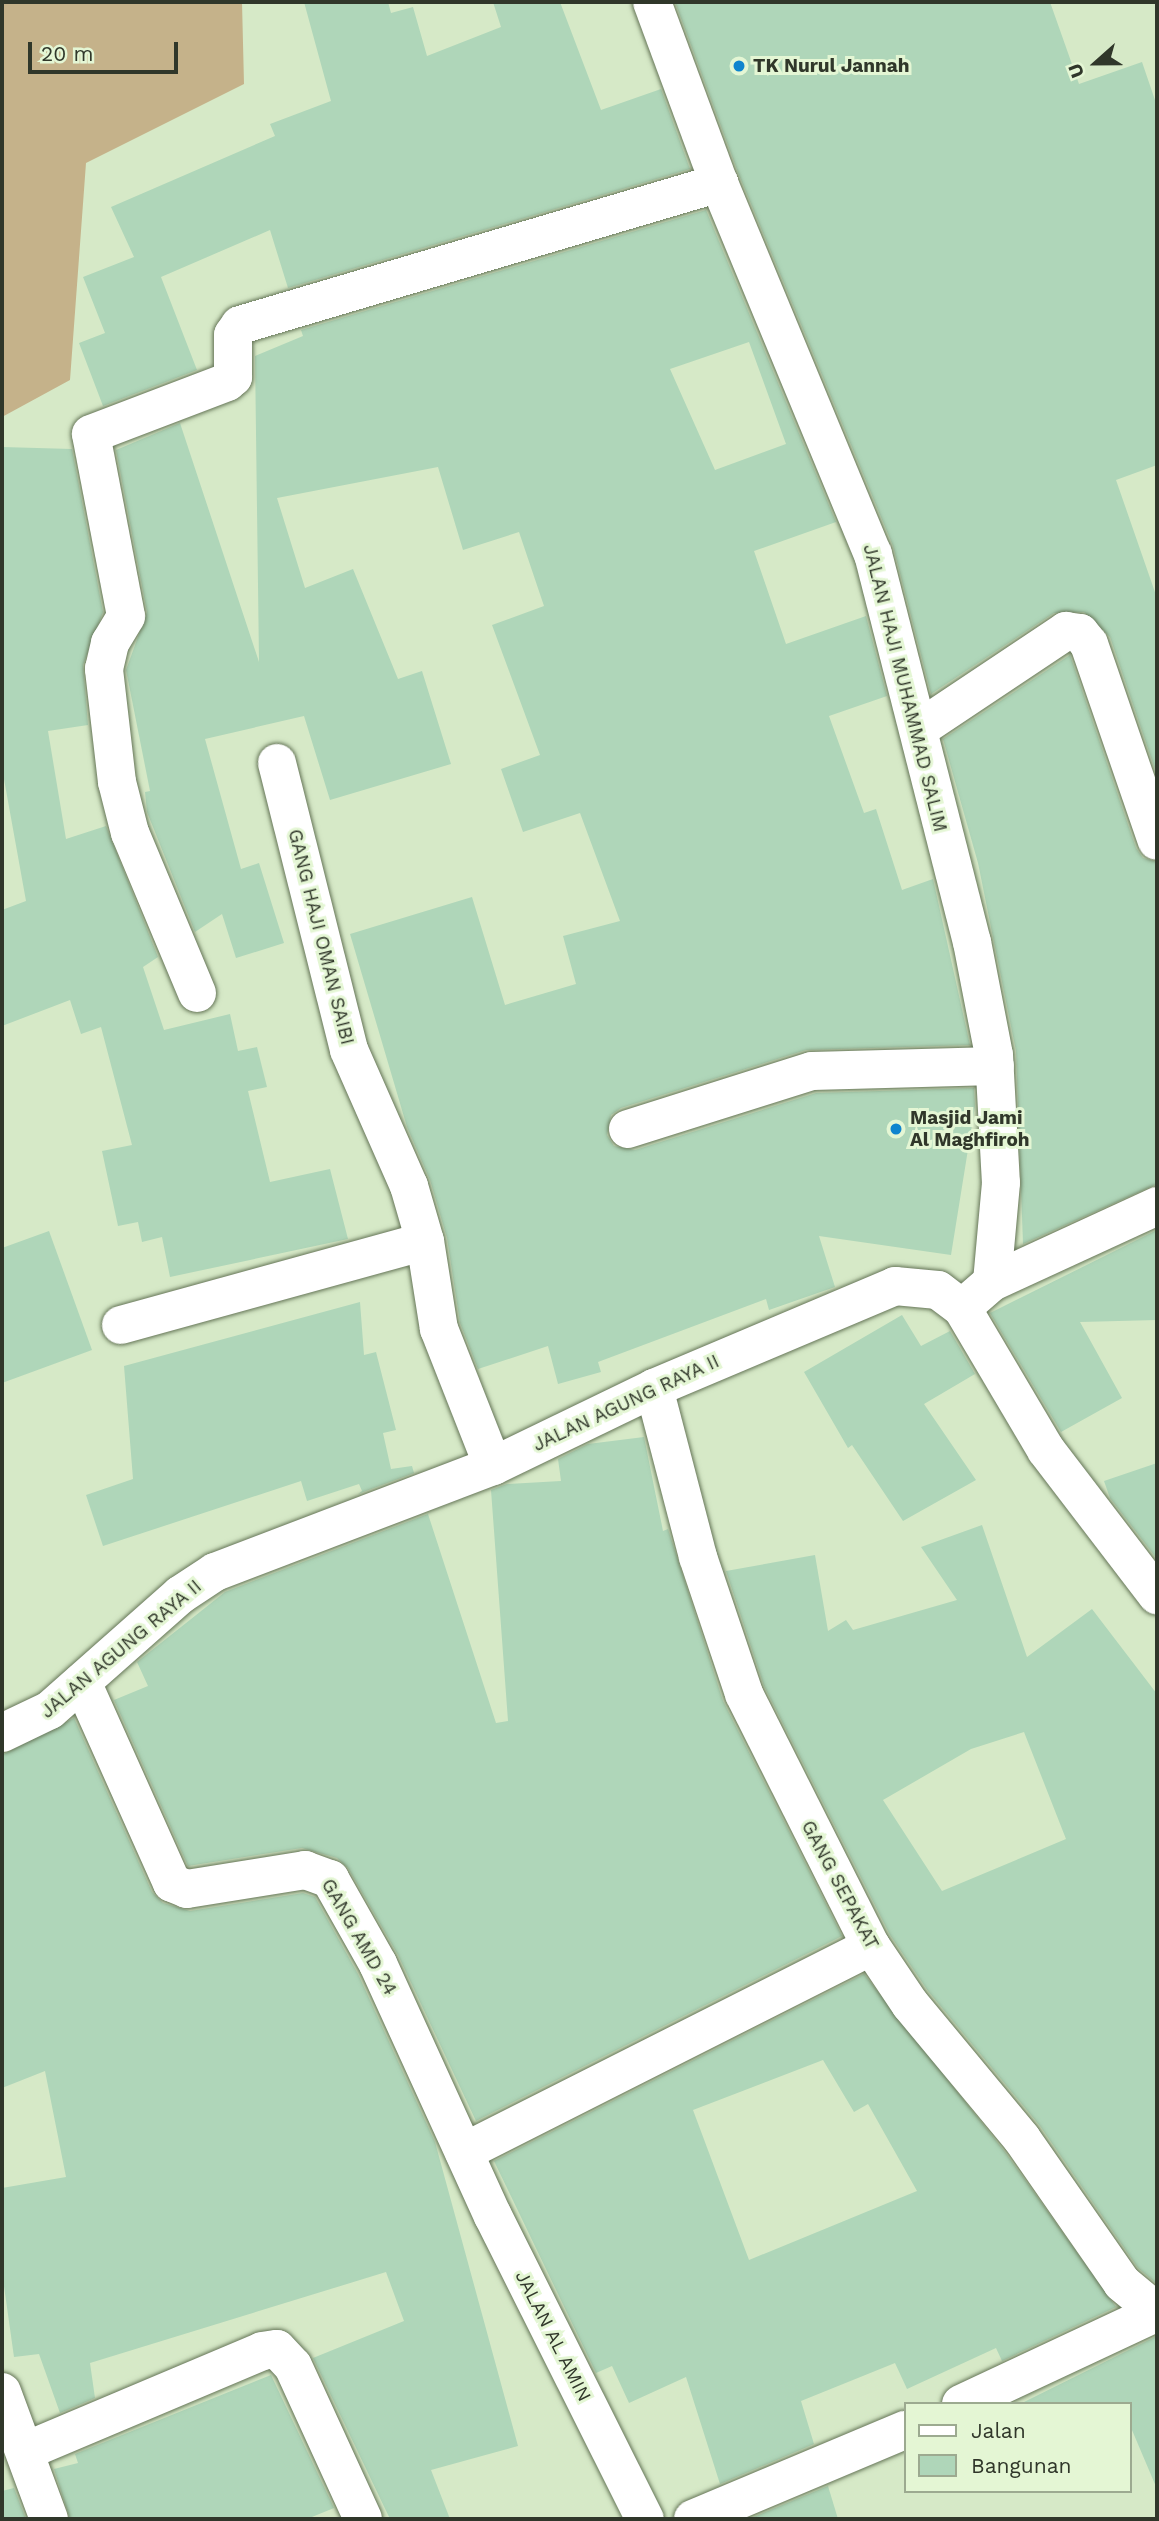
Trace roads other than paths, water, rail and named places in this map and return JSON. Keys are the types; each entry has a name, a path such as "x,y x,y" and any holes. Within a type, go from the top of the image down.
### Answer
{"street":[{"name":"JALAN HAJI MUHAMMAD SALIM","path":"652,2 719,183 873,554 988,1010 995,1066 1001,1183 992,1282"},
{"path":"197,993 130,833 117,782 104,669 110,643 126,616 91,434 227,382 233,377 233,335 240,325 719,183"},
{"path":"919,729 1066,631 1080,633 1157,841"},
{"name":"GANG HAJI OMAN SAIBI","path":"277,763 349,1050 386,1128 425,1241 439,1329 493,1466"},
{"path":"628,1129 812,1071 995,1066"},
{"path":"962,1308 992,1282 1157,1206"},
{"path":"121,1325 425,1241"},
{"name":"JALAN AGUNG RAYA II","path":"2,1732 50,1710 180,1595 215,1572 493,1466 654,1388 895,1286 938,1290 962,1308 1046,1450 1157,1595"},
{"name":"GANG SEPAKAT","path":"654,1388 698,1557 744,1694 871,1946 910,2004 1022,2139 1122,2283 1157,2312"},
{"name":"GANG AMD 24","path":"82,1682 172,1883 187,1889 305,1870 330,1879 378,1964 464,2152"},
{"path":"464,2152 871,1946"},
{"name":"JALAN AL AMIN","path":"464,2152 645,2519"},
{"path":"965,2402 1157,2312"},
{"path":"28,2450 262,2351 277,2349 293,2365 363,2519"},
{"path":"2,2392 28,2450 49,2519"},
{"path":"692,2519 904,2430"}],"place":[{"name":"TK Nurul Jannah","path":"739,66"},
{"name":"Masjid Jami Al Maghfiroh","path":"896,1129"}]}
